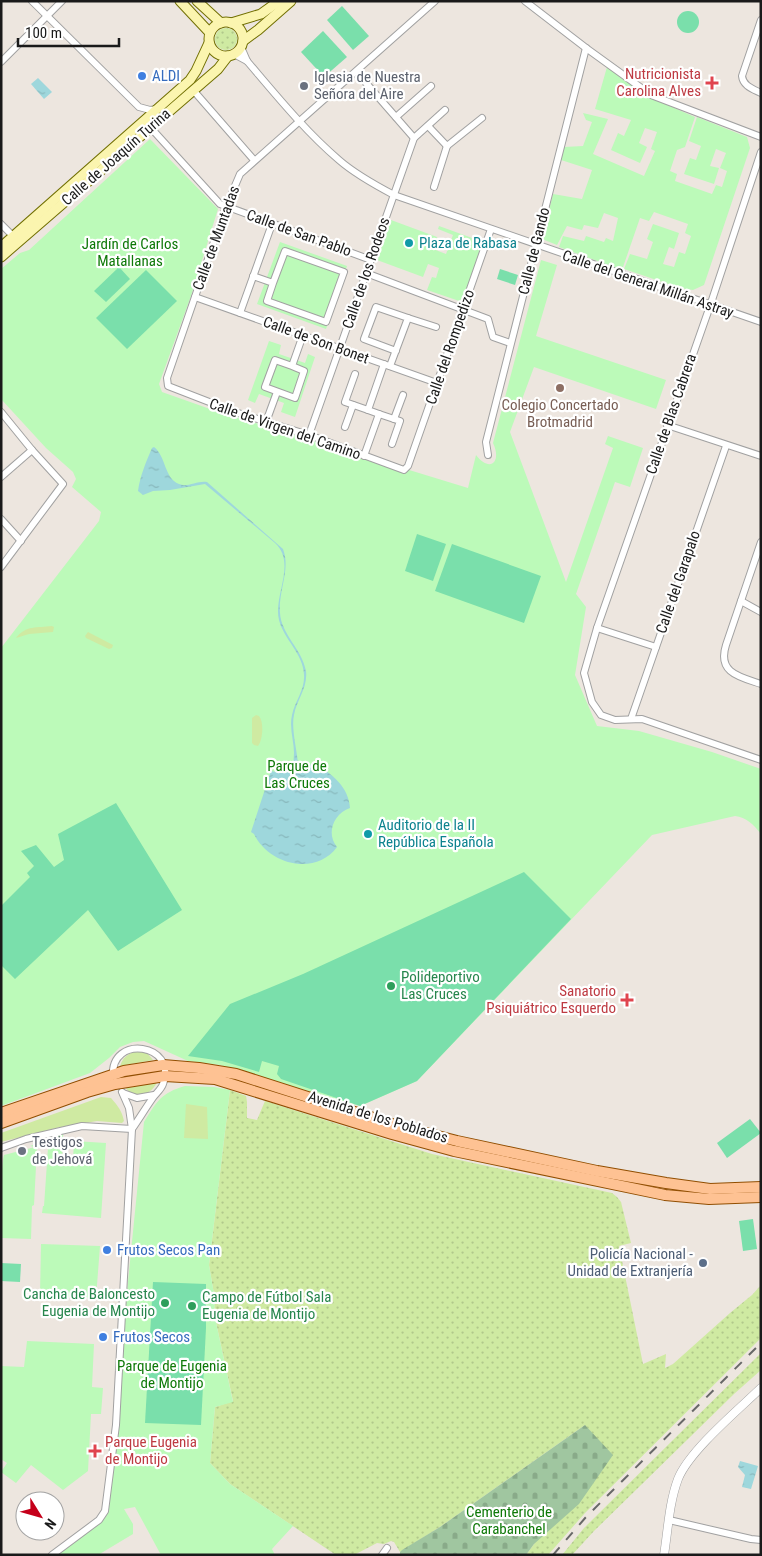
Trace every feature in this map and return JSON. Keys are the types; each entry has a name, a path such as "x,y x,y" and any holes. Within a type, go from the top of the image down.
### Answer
{"main road":[{"path":"180,1 210,33"},
{"path":"197,1 221,23"},
{"path":"278,1 261,14 214,26 210,33 209,43 211,48 218,54 231,55 291,1"},
{"path":"231,23 239,28 243,36 242,44"},
{"name":"Calle de Joaquín Turina","path":"1,257 16,239 193,76 209,43"},
{"name":"Calle de Joaquín Turina","path":"1,247 16,239 218,69 231,55"},
{"name":"Avenida de los Poblados","path":"1,1123 84,1093 138,1068 163,1064 216,1069 404,1128 590,1170 710,1189 761,1187"},
{"name":"Avenida de los Poblados","path":"1,1114 114,1079 164,1076 215,1079 392,1134 454,1151 665,1195 709,1199 761,1198"}],"street":[{"path":"32,1 139,106 142,113 139,125"},
{"path":"2,60 62,1"},
{"name":"Calle de Muntadas","path":"168,378 226,207 240,174 435,1"},
{"path":"525,1 651,95 689,107 761,137"},
{"path":"761,20 742,76 742,80 747,86 761,93"},
{"name":"Calle del General Millán Astray","path":"242,44 247,61 300,122 343,163 394,195 710,306 761,322"},
{"name":"Calle de Gando","path":"488,455 486,442 586,48"},
{"name":"Calle del General Millán Astray","path":"231,55 247,61"},
{"path":"366,83 414,138"},
{"path":"396,117 431,86"},
{"path":"193,90 254,160"},
{"path":"139,106 150,110 157,109"},
{"path":"394,195 414,138 445,110"},
{"path":"434,187 447,146 482,118"},
{"path":"428,126 447,146"},
{"path":"150,127 220,204 226,207"},
{"name":"Calle de Blas Cabrera","path":"631,719 615,720 601,715 592,702 584,677 586,661 710,306 761,152"},
{"name":"Calle de los Rodeos","path":"309,436 394,195"},
{"name":"Calle de San Pablo","path":"226,207 371,260"},
{"path":"1,224 16,239"},
{"path":"240,313 272,224"},
{"name":"Calle del Rompedizo","path":"408,466 491,229"},
{"path":"285,251 344,272 326,322 267,301 273,283 285,251"},
{"path":"366,273 488,319 492,337 510,343"},
{"path":"253,276 273,283"},
{"name":"Calle de Son Bonet","path":"195,297 437,383"},
{"path":"396,351 364,339 376,307 436,328"},
{"path":"368,410 387,365 396,351 408,318"},
{"path":"292,366 303,335"},
{"path":"275,360 292,366 304,371 294,398 265,387 275,360"},
{"path":"355,374 345,402 400,421 392,444"},
{"name":"Calle de Virgen del Camino","path":"168,378 167,384 171,389 402,470 408,466"},
{"path":"266,422 278,392"},
{"path":"394,419 403,395"},
{"path":"345,427 353,405"},
{"path":"1,412 63,484 1,567"},
{"path":"364,456 379,414"},
{"path":"667,425 761,456"},
{"name":"Calle del Garapalo","path":"631,719 726,446"},
{"path":"1,477 32,450"},
{"path":"1,519 21,541"},
{"path":"761,542 724,651 724,662 733,674 761,684"},
{"path":"741,601 761,612"},
{"path":"597,628 656,648"},
{"path":"631,719 650,722 761,760"},
{"path":"52,1555 99,1520 105,1511 116,1425 132,1129 129,1108 114,1079 114,1064 120,1055 134,1048 150,1050 163,1064 164,1076 162,1086 132,1129"},
{"path":"122,1092 137,1098 154,1095"},
{"path":"1,1148 26,1139 82,1126 132,1129"},
{"path":"664,1555 669,1520 679,1477 698,1449 761,1388"},
{"path":"669,1520 761,1540"},
{"path":"382,1555 387,1548"}],"green space":[{"path":"342,6 369,36 353,50 327,20"},
{"path":"688,11 698,18 699,22 692,32 688,33 678,26 677,22 684,12"},
{"path":"226,28 234,31 237,39 234,47 226,50 218,47 215,39 218,31"},
{"path":"323,31 347,57 324,77 301,52"},
{"path":"607,67 672,107 695,117 685,147 677,150 670,171 677,174 675,181 712,194 716,185 722,187 727,171 720,168 726,153 716,149 710,166 719,168 714,184 684,174 690,158 696,160 701,146 689,141 697,117 747,137 750,148 704,285 693,290 680,288 624,269 630,254 647,259 653,242 647,239 653,224 679,233 674,249 669,247 663,264 674,267 679,252 685,254 691,236 685,233 688,224 654,212 649,221 640,218 622,270 559,247 563,236 584,241 586,236 604,242 606,238 613,241 618,218 604,213 598,228 584,225 582,230 567,226 557,245 542,239 553,194 582,199 592,170 561,160 564,147 583,146 592,122 586,120 583,113 608,119 593,154 644,176 655,151 651,149 657,132 645,128 639,143 647,147 640,163 611,150 618,133 624,136 631,120 595,109"},
{"name":"Parque de Las Cruces","path":"150,139 218,209 191,296 159,384 162,392 210,409 468,488 476,455 486,463 493,463 495,460 496,455 493,443 541,260 557,265 536,336 666,380 656,409 534,367 510,432 566,582 613,448 605,444 608,436 643,448 630,487 615,482 576,594 586,607 575,675 597,726 639,731 712,752 761,769 761,834 750,822 735,816 652,835 417,1081 360,1106 220,1065 188,1061 144,1041 133,1042 120,1047 90,1073 1,1106 1,648 99,521 101,512 72,487 76,479 73,472 46,448 1,399 1,269 20,253 29,250"},
{"path":"391,220 437,237 433,249 446,254 453,235 438,229 439,226 486,243 465,303 427,290 432,277 436,278 439,268 428,264 423,277 377,260"},
{"path":"280,242 347,266 326,329 257,304"},
{"path":"119,267 130,279 106,302 94,291"},
{"path":"500,269 518,275 515,285 497,279"},
{"path":"146,270 177,301 127,349 96,318"},
{"path":"269,341 281,345 279,354 305,363 308,354 315,357 295,417 281,412 284,403 259,394 255,403 248,400"},
{"path":"417,534 446,544 433,581 405,571"},
{"path":"452,544 541,576 524,623 435,591"},
{"path":"54,627 53,632 29,634 16,638 28,629"},
{"path":"88,632 113,645 112,648 109,649 86,638 85,636"},
{"path":"256,715 261,719 262,726 261,739 258,746 252,743 252,718"},
{"path":"116,803 182,910 118,951 88,910 15,979 1,965 1,906 30,877 27,873 34,866 21,851 36,845 54,867 64,860 58,834"},
{"name":"Polideportivo Las Cruces","path":"524,872 571,919 417,1081 360,1106 281,1079 277,1074 279,1066 262,1061 259,1072 222,1061 188,1056 230,1004 303,974"},
{"path":"135,1051 147,1053 153,1060 120,1066 122,1060"},
{"path":"157,1082 151,1091 142,1095 133,1094 125,1087"},
{"name":"Parque de Eugenia de Montijo","path":"185,1086 214,1087 230,1090 209,1265 215,1300 214,1313 233,1402 215,1407 210,1463 230,1484 293,1526 272,1549 275,1555 161,1555 135,1507 124,1509 133,1524 133,1534 98,1555 52,1555 105,1511 144,1122 160,1099 170,1092"},
{"path":"230,1090 246,1096 247,1118 257,1120 265,1101 432,1154 612,1193 621,1202 631,1243 619,1246 643,1364 666,1354 665,1368 673,1364 761,1285 761,1338 585,1513 548,1555 526,1555 534,1544 585,1425 440,1527 400,1552 394,1542 391,1541 384,1544 377,1543 354,1555 336,1555 230,1484 210,1463 215,1407 233,1401 214,1313 215,1300 209,1265"},
{"path":"101,1097 111,1098 116,1104 123,1117 124,1121 122,1123 97,1121 56,1128 1,1142 1,1133"},
{"path":"186,1104 207,1107 208,1139 184,1138"},
{"path":"750,1119 761,1133 727,1158 717,1143"},
{"path":"63,1134 62,1160 73,1160 74,1141 106,1143 101,1218 42,1213 48,1148 37,1147 31,1239 1,1238 1,1182 4,1155 35,1147 30,1146"},
{"path":"753,1219 757,1249 743,1251 739,1221"},
{"path":"41,1244 100,1246 96,1298 40,1295"},
{"path":"1,1263 21,1264 20,1282 1,1281"},
{"path":"153,1282 206,1284 206,1328 201,1425 145,1423"},
{"path":"27,1341 94,1344 92,1387 103,1388 101,1414 91,1414 88,1471 63,1490 31,1465 16,1483 1,1472 7,1463 1,1459 1,1366 24,1367"},
{"path":"761,1353 761,1370 594,1531 572,1555 562,1555 584,1528"},
{"name":"Cementerio de Carabanchel","path":"585,1425 613,1455 579,1504 534,1544 526,1555 400,1555 402,1550 440,1527"}],"water":[{"path":"38,78 52,92 44,99 31,84"},
{"path":"154,447 174,481 182,485 207,482 283,549 286,565 280,605 281,621 304,663 306,671 304,688 295,709 293,720 298,764 314,765 333,776 343,787 350,808 339,815 333,825 332,836 337,847 328,856 317,862 305,864 292,863 281,859 270,853 251,832 271,771 276,772 294,765 291,720 304,680 303,667 279,620 279,601 284,570 284,560 281,551 275,543 205,484 153,491 143,495 138,491 144,469"},
{"path":"740,1461 758,1466 751,1489 742,1487 745,1475 738,1467"}],"railway":[{"path":"553,1555 586,1517 761,1343"}],"place":[{"name":"ALDI","path":"142,76"},
{"name":"Nutricionista Carolina Alves","path":"712,83"},
{"name":"Iglesia de Nuestra Señora del Aire","path":"304,86"},
{"name":"Plaza de Rabasa","path":"409,243"},
{"name":"Colegio Concertado Brotmadrid","path":"560,388"},
{"name":"Auditorio de la II República Española","path":"368,834"},
{"name":"Polideportivo Las Cruces","path":"391,986"},
{"name":"Sanatorio Psiquiátrico Esquerdo","path":"627,1000"},
{"name":"Testigos de Jehová","path":"22,1151"},
{"name":"Frutos Secos Pan","path":"107,1250"},
{"name":"Policía Nacional - Unidad de Extranjería","path":"703,1263"},
{"name":"Cancha de Baloncesto Eugenia de Montijo","path":"165,1303"},
{"name":"Campo de Fútbol Sala Eugenia de Montijo","path":"192,1306"},
{"name":"Frutos Secos","path":"103,1337"},
{"name":"Parque Eugenia de Montijo","path":"95,1451"}],"park label":[{"name":"Jardín de Carlos Matallanas","path":"130,252"}]}
